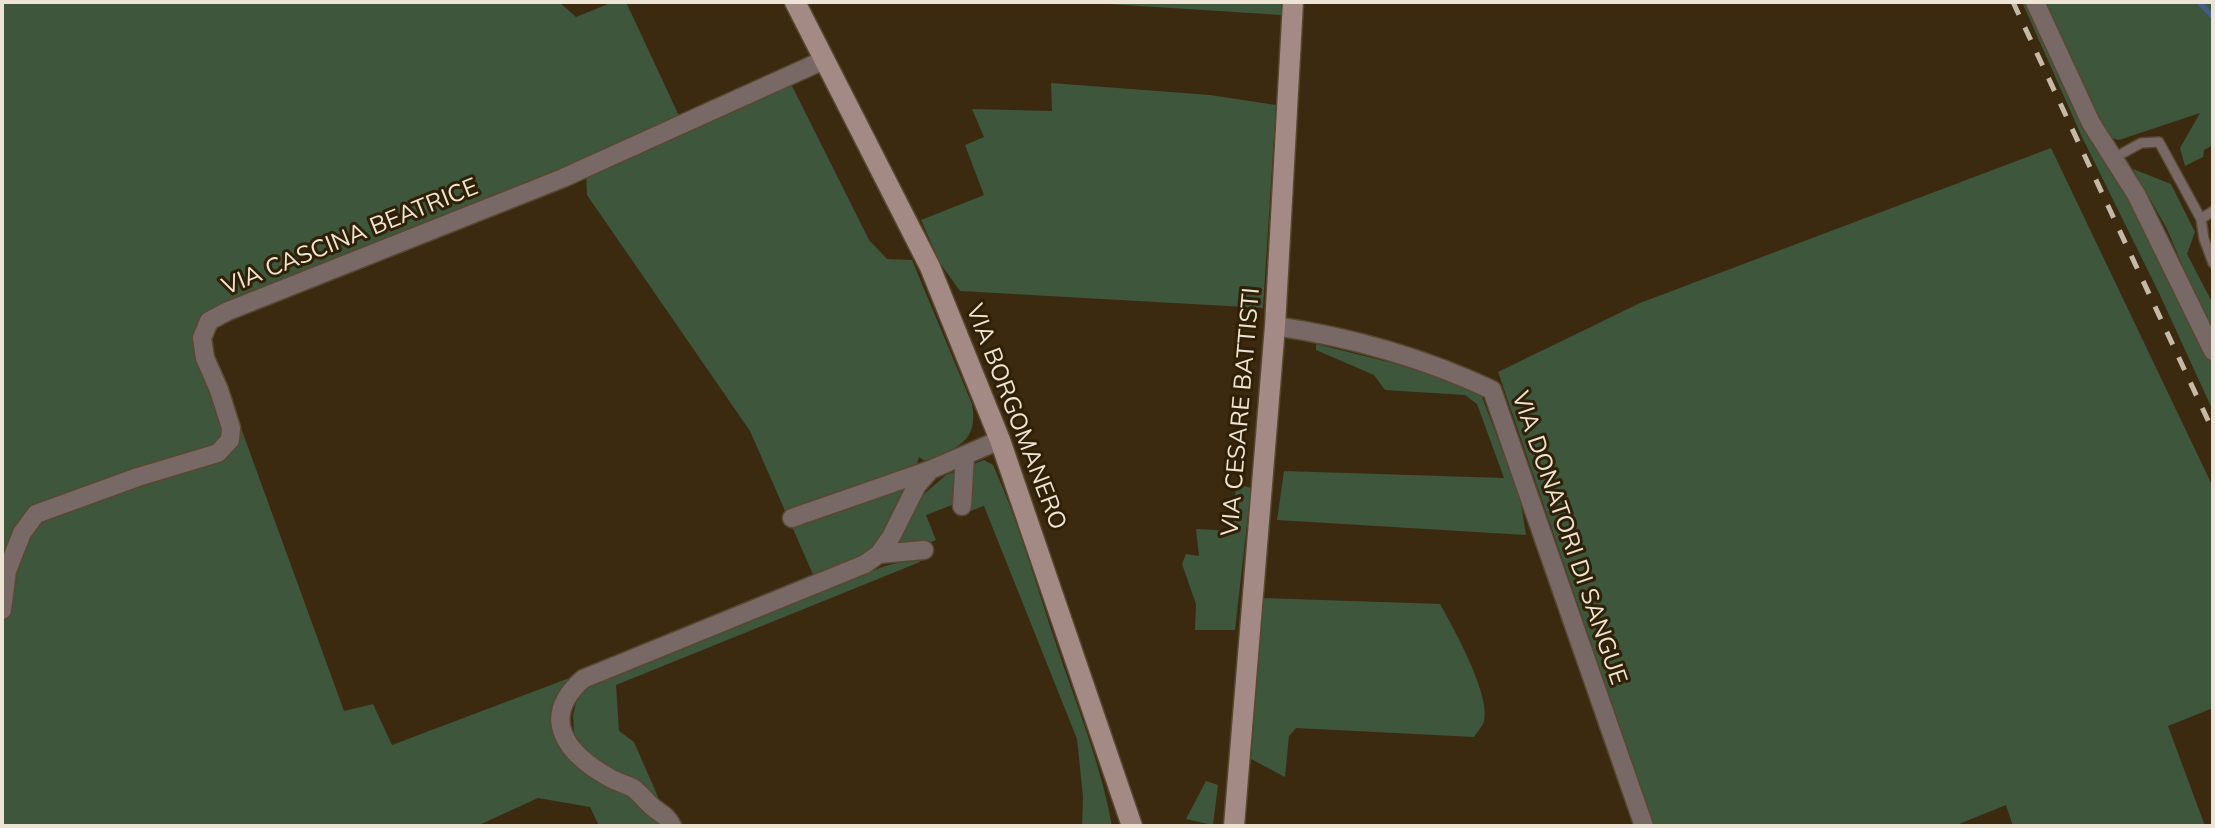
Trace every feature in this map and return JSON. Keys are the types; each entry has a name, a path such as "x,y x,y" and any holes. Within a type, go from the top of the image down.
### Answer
{"main road":[{"name":"VIA BORGOMANERO","path":"795,2 930,267 1000,440 1104,738 1127,820"},
{"name":"VIA CESARE BATTISTI","path":"1234,826 1275,326 1293,2"}],"street":[{"path":"2035,2 2091,123 2136,194 2213,351"},
{"name":"VIA CASCINA BEATRICE","path":"2,610 7,571 22,533 36,514 138,477 218,453 230,440 231,428 205,358 202,338 209,321 563,178 824,60"},
{"name":"VIA DONATORI DI SANGUE","path":"1275,326 1405,356 1447,369 1492,390 1644,826"},
{"path":"792,518 930,470 1000,440"},
{"path":"962,506 965,455"},
{"path":"672,826 667,817 635,790 610,778 570,748 562,734 560,719 566,694 583,679 865,564 879,554 891,537 917,485 930,470"},
{"path":"879,554 924,550"}],"lane":[{"path":"2114,158 2141,143 2159,142 2201,219 2213,263"},
{"path":"2201,219 2213,211"}],"green space":[{"path":"2,2 559,2 576,17 613,2 626,2 681,120 205,320 232,441 237,417 344,711 373,704 392,745 580,674 555,733 628,793 662,826 599,826 590,807 538,798 477,826 2,826"},
{"path":"1077,2 1281,2 1281,15"},
{"path":"2022,2 2027,2 2213,364 2213,411 2081,135"},
{"path":"2040,2 2213,2 2213,145 2204,150 2203,157 2185,166 2180,148 2200,113 2119,140 2105,136"},
{"path":"789,80 869,240 887,259 912,260 972,404 973,417 968,436 955,448 925,461 919,457 895,520 871,552 852,564 815,579 750,431 587,195 586,171"},
{"path":"1051,83 1210,95 1276,105 1263,308 960,291 940,263 921,220 984,195 965,145 984,137 972,109 1052,111"},
{"path":"2051,148 2213,487 2213,708 2168,726 2205,826 2013,826 2006,805 1954,826 1654,826 1498,372 1640,303"},
{"path":"2133,169 2171,184 2195,232 2187,254 2213,304 2213,338 2167,229"},
{"path":"1316,344 1453,378 1482,397 1513,478 1517,479 1526,535 1277,520 1284,471 1504,478 1477,404 1465,395 1385,390 1374,375 1316,350"},
{"path":"984,460 993,465 1019,531 1095,757 1112,826 1082,826 1083,797 1077,739 984,506 970,511 965,500 926,515 936,540 921,546 894,549 922,496 946,475"},
{"path":"1236,484 1251,488 1235,630 1195,630 1196,604 1182,564 1186,554 1199,556 1196,529 1233,531"},
{"path":"918,558 920,562 616,685 619,731 634,742 662,806 642,786 595,758 574,733 573,716 578,694 600,679 885,566"},
{"path":"1263,598 1440,604 1477,679 1485,709 1482,725 1474,737 1296,728 1289,736 1285,777 1251,759"},
{"path":"1206,781 1218,785 1213,825 1186,819"}],"waterway":[{"path":"2199,2 2213,17"}],"railway":[{"path":"2013,2 2213,431"}]}
